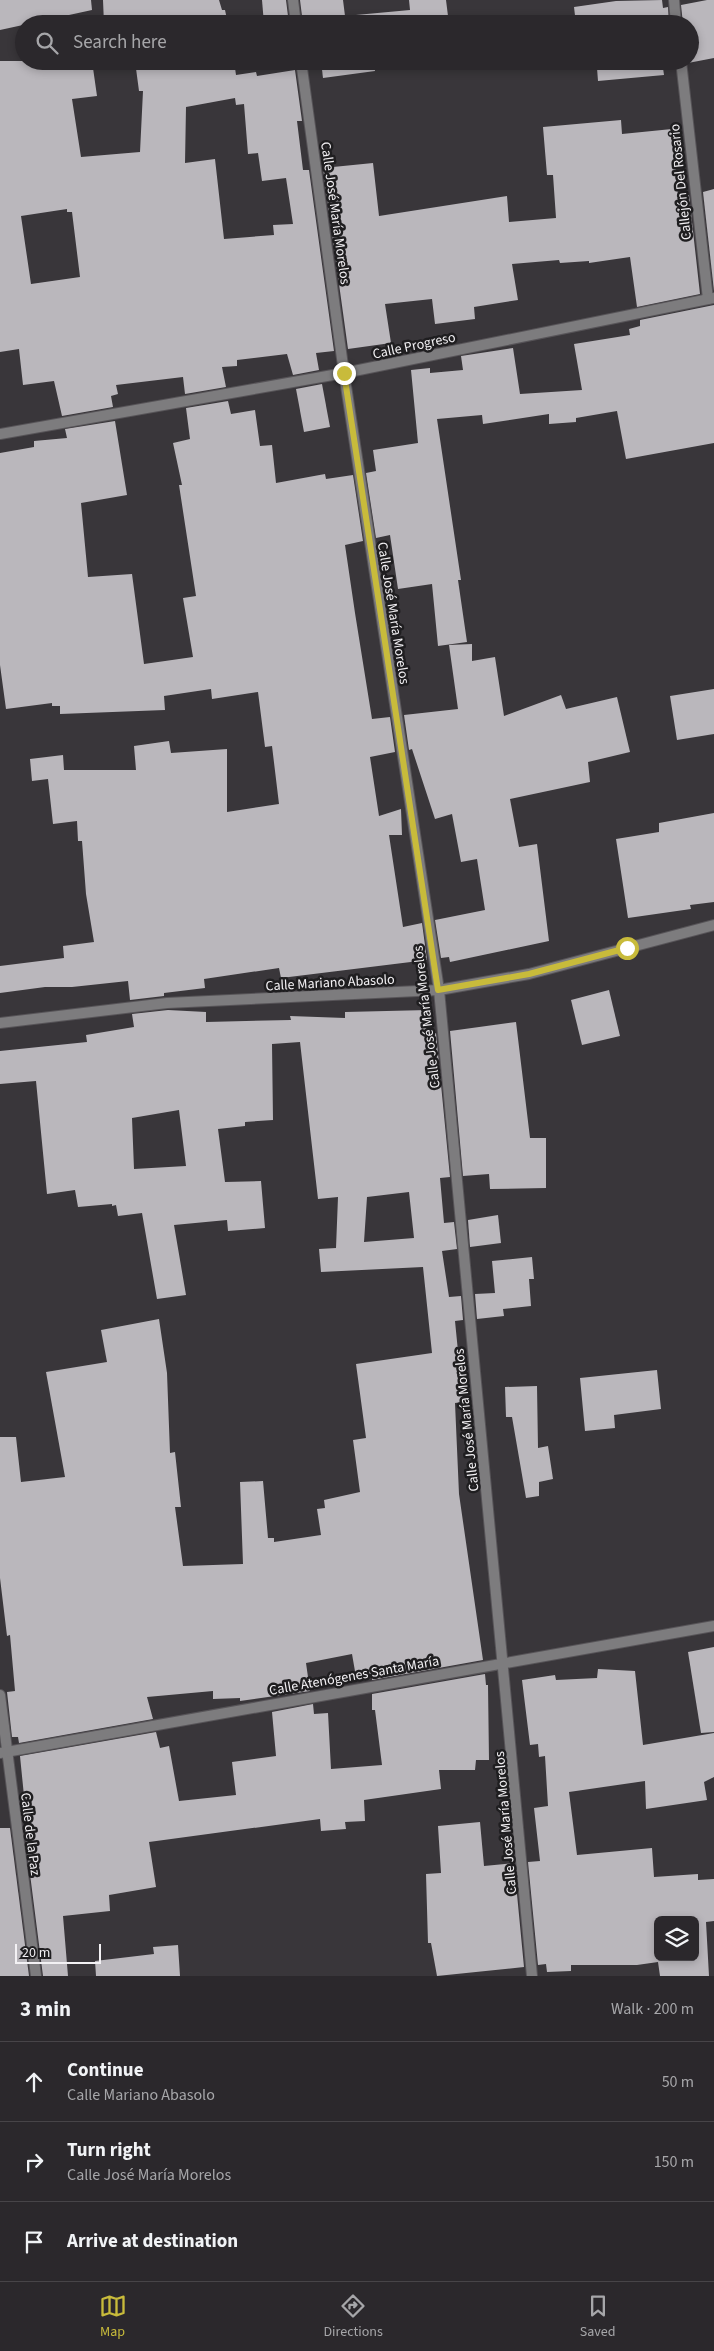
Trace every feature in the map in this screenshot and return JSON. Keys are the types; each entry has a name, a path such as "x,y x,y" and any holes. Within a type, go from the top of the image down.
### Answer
{"street":[{"path":"293,0 295,15"},
{"path":"674,0 675,15"},
{"name":"Calle José María Morelos","path":"302,70 344,373 438,990 504,1662 532,1976"},
{"name":"Callejón Del Rosario","path":"682,70 711,299"},
{"name":"Calle Progreso","path":"0,434 344,373 711,299"},
{"name":"Calle Mariano Abasolo","path":"0,1023 167,1003 438,990 529,974 714,925"},
{"name":"Calle Atenógenes Santa María","path":"3,1752 714,1626"},
{"name":"Calle de la Paz","path":"0,1695 3,1752 36,1976"}],"building":[{"path":"0,0 91,0 92,10 69,15 15,15 15,27 0,30"},
{"path":"103,0 219,0 222,10 225,10 226,15 104,15"},
{"path":"262,0 286,0 288,15 263,15"},
{"path":"300,0 343,0 345,15 302,15"},
{"path":"409,0 446,0 448,15 356,15 410,10"},
{"path":"662,0 663,8 668,7 668,15 575,15 574,7 616,1"},
{"path":"714,0 714,58 699,61 699,15 682,15 681,5"},
{"path":"0,61 15,61 15,70 93,70 97,96 72,99 81,157 140,152 143,91 139,91 136,70 235,70 236,75 256,72 257,76 295,70 302,121 297,121 303,170 309,170 334,351 316,353 319,370 293,375 287,354 237,360 237,366 222,367 226,387 185,394 183,377 116,385 118,394 111,396 113,407 62,416 54,381 23,385 19,349 0,352","holes":["235,98 236,105 244,104 248,154 258,153 262,181 286,178 293,224 273,225 274,235 224,239 215,159 185,163 186,107","67,209 67,212 72,212 80,277 31,284 21,216"]},
{"path":"322,70 375,70 375,71 323,78"},
{"path":"597,70 663,70 664,75 598,81"},
{"path":"621,120 622,134 672,129 678,197 689,195 700,294 637,307 630,257 589,263 589,261 560,263 559,260 512,264 518,300 474,307 475,319 435,324 432,299 385,304 391,343 348,349 323,168 373,163 379,216 507,196 509,222 556,218 553,175 547,175 543,127"},
{"path":"714,189 714,291 703,192"},
{"path":"714,305 714,443 626,459 617,411 576,418 576,422 549,424 549,414 483,424 482,415 437,419 461,580 458,580 467,642 438,646 432,584 398,589 390,535 376,538 366,473 376,471 373,450 418,443 411,370 430,368 430,373 463,370 461,356 513,348 520,394 582,390 574,344 630,335 629,329 640,326 640,320"},
{"path":"322,384 330,427 304,432 296,389"},
{"path":"228,401 231,414 255,410 260,446 272,445 276,483 325,474 326,479 353,475 363,541 345,545 355,613 372,719 390,717 395,752 370,757 379,816 401,809 402,835 389,835 403,927 422,923 427,960 281,978 279,968 204,979 205,988 164,993 164,996 130,1000 128,981 72,987 45,987 0,993 0,966 64,958 63,946 94,942 86,894 82,841 78,841 77,821 53,824 48,779 32,781 30,759 63,755 64,770 136,770 134,746 169,741 171,753 227,749 227,812 279,804 272,746 265,747 258,692 212,699 211,689 164,696 165,710 60,714 60,706 52,706 52,703 6,709 0,665 0,453 34,447 34,441 67,438 65,429 115,421 127,495 81,503 88,577 132,574 144,664 193,657 183,598 196,596 179,485 182,485 173,443 190,439 186,408"},
{"path":"472,644 472,661 495,657 504,716 561,695 566,709 617,697 630,752 588,762 590,782 510,799 519,847 537,844 549,941 450,962 449,957 441,958 435,920 485,910 477,859 461,862 452,814 435,819 412,749 409,750 404,715 458,709 449,645"},
{"path":"714,689 714,734 677,740 670,696"},
{"path":"714,813 714,902 690,905 691,909 628,918 616,839 659,832 659,823"},
{"path":"609,990 620,1036 582,1045 571,1000"},
{"path":"168,1010 206,1012 206,1022 291,1020 290,1016 345,1018 345,1012 428,1010 428,1034 436,1033 450,1177 440,1178 444,1223 454,1222 457,1249 442,1251 449,1297 461,1296 463,1320 455,1321 463,1402 455,1403 459,1494 483,1660 372,1680 372,1674 356,1677 352,1654 306,1663 310,1691 240,1701 240,1698 213,1699 213,1691 147,1697 153,1719 19,1743 18,1737 12,1737 7,1692 15,1691 10,1635 7,1636 0,1578 0,1437 16,1437 21,1482 65,1477 46,1372 107,1362 101,1330 159,1319 167,1373 170,1453 175,1452 181,1507 175,1507 183,1566 243,1564 240,1482 263,1481 268,1538 274,1538 274,1542 321,1535 317,1509 325,1508 324,1500 360,1492 353,1440 366,1438 356,1364 432,1353 423,1267 321,1272 319,1249 336,1248 338,1197 318,1199 300,1042 272,1044 273,1120 245,1122 245,1126 218,1129 225,1182 261,1181 265,1228 228,1231 227,1220 174,1225 186,1295 157,1299 142,1213 118,1216 116,1205 112,1206 112,1204 78,1207 75,1190 47,1194 36,1081 0,1084 0,1051 87,1042 86,1035 134,1027 132,1014","holes":["179,1110 186,1166 134,1169 132,1118","409,1192 414,1238 364,1242 367,1197"]},
{"path":"516,1022 530,1138 546,1138 546,1188 490,1189 489,1174 463,1176 450,1031"},
{"path":"498,1215 501,1243 470,1247 468,1220"},
{"path":"532,1257 534,1279 529,1279 531,1306 503,1309 504,1316 477,1319 475,1294 495,1293 492,1261"},
{"path":"657,1370 661,1409 614,1415 615,1428 585,1431 580,1378"},
{"path":"537,1386 538,1448 548,1446 553,1479 539,1482 539,1496 526,1498 512,1417 506,1417 505,1387"},
{"path":"714,1647 714,1732 701,1733 688,1652"},
{"path":"598,1669 635,1671 643,1745 714,1733 714,1777 704,1782 707,1800 646,1809 645,1781 569,1792 577,1855 652,1848 654,1877 698,1874 698,1880 714,1879 714,1921 706,1922 709,1976 660,1976 658,1962 637,1965 571,1965 571,1971 547,1972 546,1964 538,1965 528,1862 540,1861 534,1808 548,1806 545,1756 539,1757 538,1744 530,1745 522,1680 555,1675 556,1680 597,1678"},
{"path":"485,1674 486,1685 488,1685 489,1760 476,1760 475,1770 439,1770 441,1789 364,1800 365,1821 345,1822 346,1829 321,1831 320,1819 149,1842 156,1887 109,1895 110,1911 63,1916 68,1976 43,1976 24,1827 27,1826 20,1756 156,1732 160,1748 169,1746 179,1801 236,1795 232,1762 276,1756 272,1712 313,1704 314,1714 328,1713 331,1769 382,1765 375,1710 372,1710 372,1694"},
{"path":"480,1822 484,1866 514,1863 524,1967 437,1976 431,1943 428,1943 426,1874 441,1873 438,1826"},
{"path":"0,1828 10,1828 29,1976 0,1976"},
{"path":"178,1945 180,1976 96,1976 95,1961 154,1954 153,1947"}],"route":[{"path":"344,373 438,990 529,974 627,948"}]}
